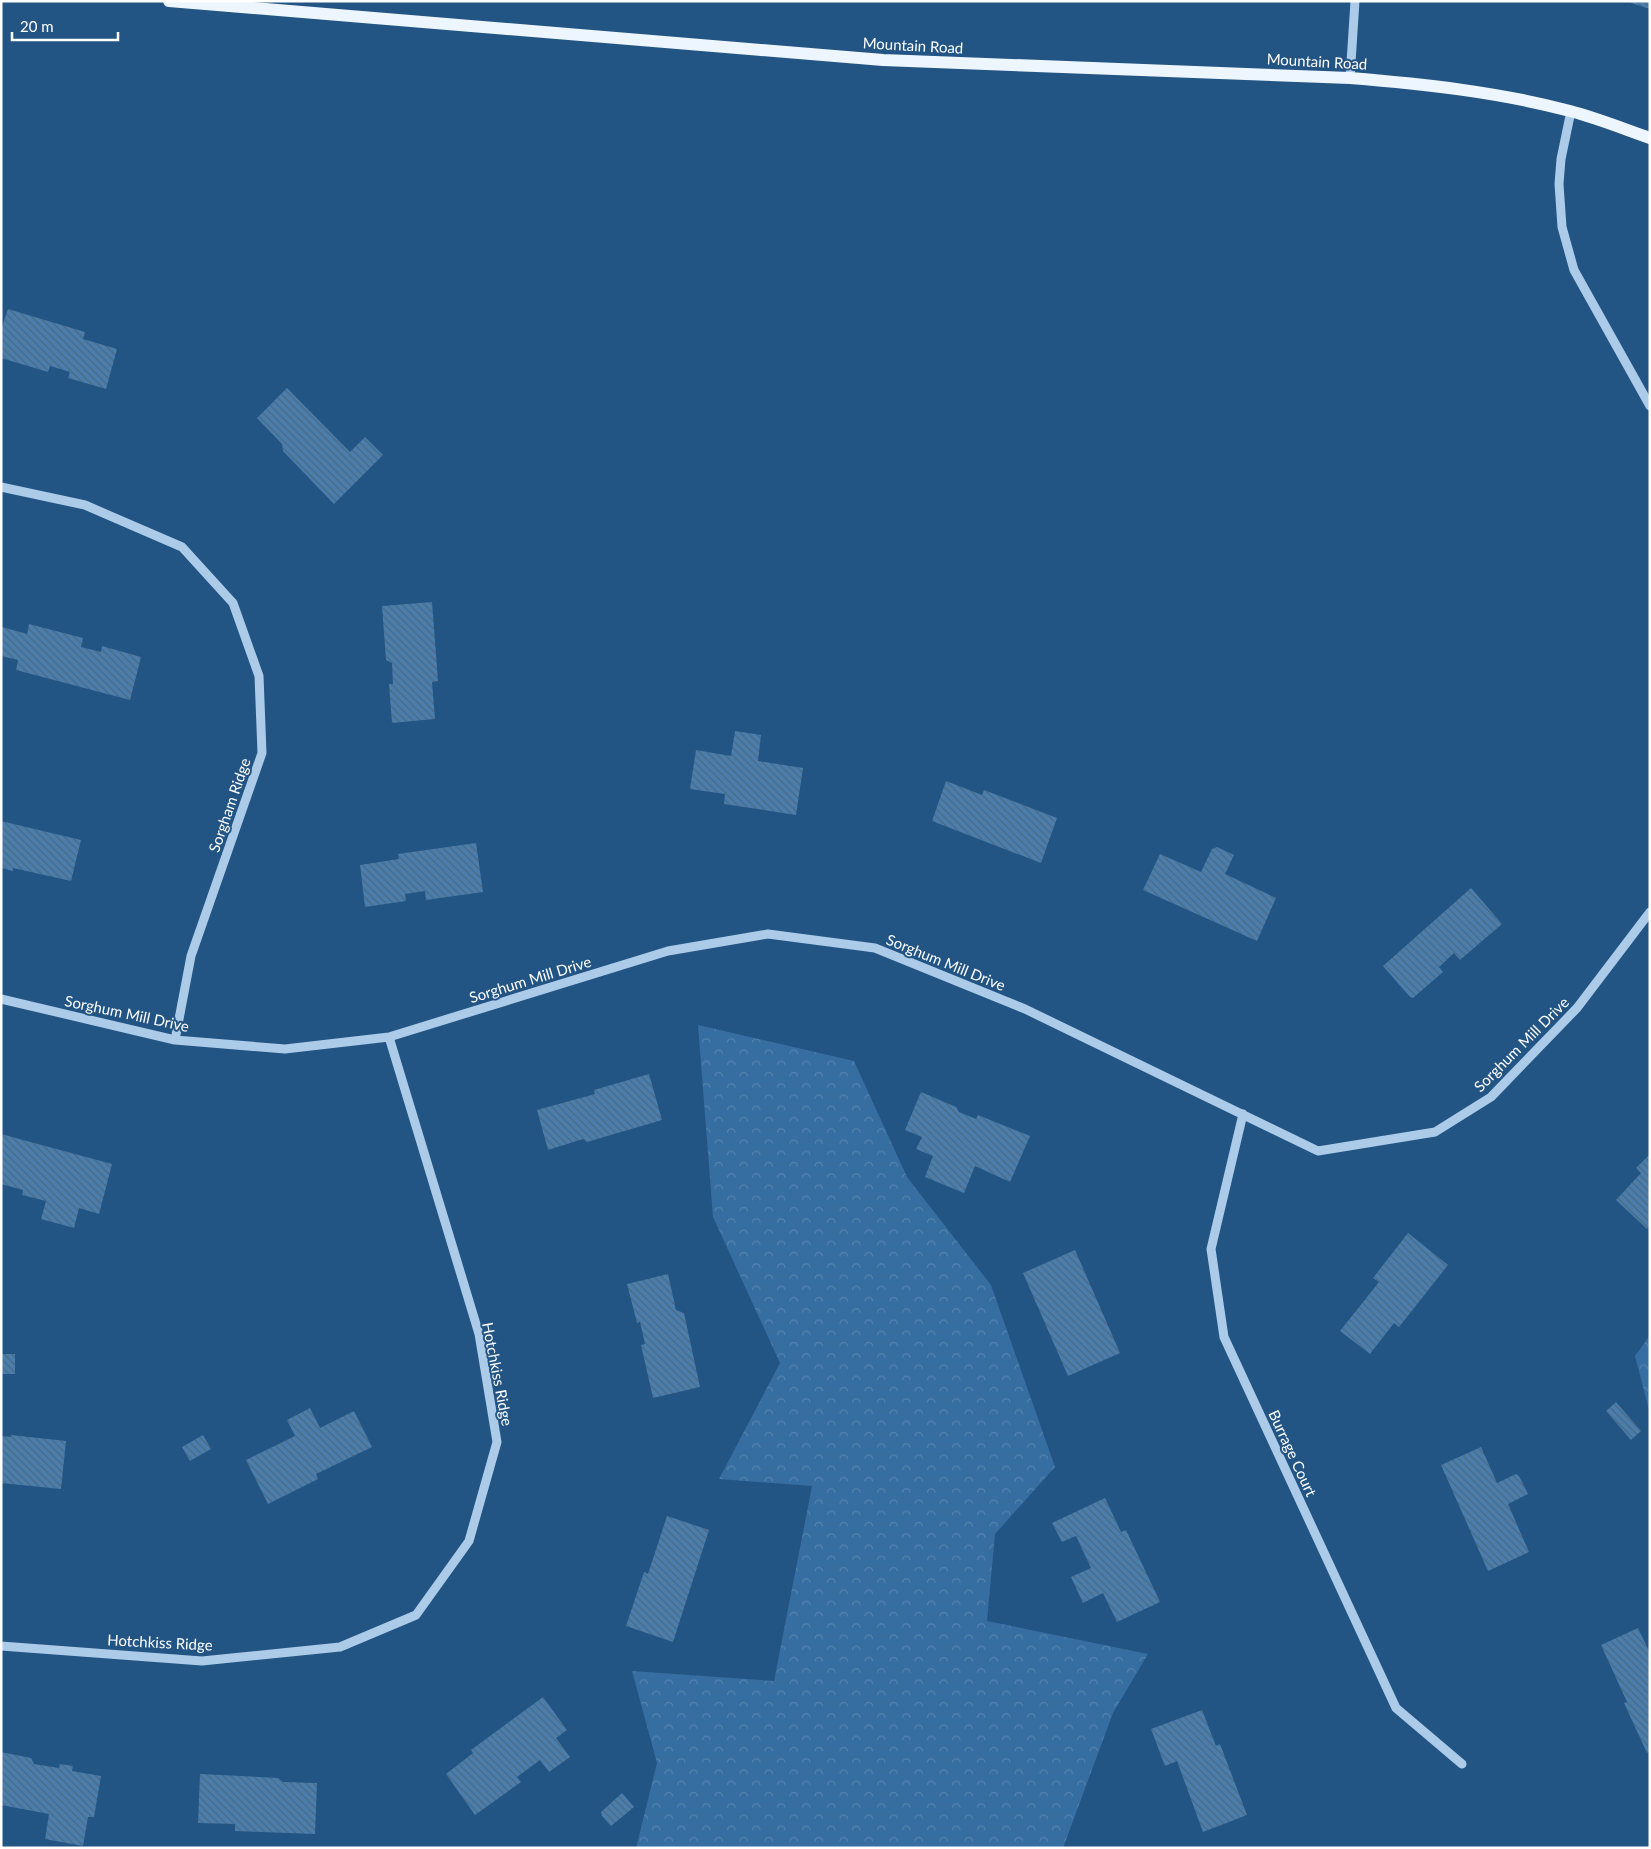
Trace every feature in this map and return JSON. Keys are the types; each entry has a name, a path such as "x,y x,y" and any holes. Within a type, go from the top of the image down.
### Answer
{"main road":[{"name":"Mountain Road","path":"169,1 883,60 1350,78 1454,88 1514,98 1571,112 1650,138"}],"street":[{"path":"1350,78 1355,1"},
{"path":"1571,112 1561,159 1559,184 1562,227 1574,270 1650,406"},
{"name":"Sorgham Ridge","path":"1,487 85,505 182,547 232,603 259,676 262,753 190,956 175,1040"},
{"name":"Sorghum Mill Drive","path":"1,999 175,1040 285,1049 389,1037 668,951 768,934 875,948 1025,1009 1318,1151 1435,1132 1491,1097 1577,1008 1650,912"},
{"name":"Hotchkiss Ridge","path":"1,1646 202,1661 340,1647 416,1615 469,1541 497,1442 479,1334 389,1037"},
{"name":"Burrage Court","path":"1243,1114 1211,1249 1224,1337 1396,1708 1462,1764"}],"green space":[{"path":"698,1025 854,1061 907,1177 991,1285 1055,1467 995,1534 987,1621 1148,1654 1113,1713 1063,1848 636,1848 657,1763 632,1671 774,1681 812,1486 719,1479 780,1363 713,1217"},
{"path":"1650,1335 1650,1414 1635,1356"}],"building":[{"path":"1650,1 1650,9 1628,2"},
{"path":"8,309 85,332 83,339 117,349 106,389 68,378 70,372 50,366 48,372 1,358 1,330"},
{"path":"287,388 350,452 365,437 383,455 334,504 283,451 282,444 257,418"},
{"path":"432,602 438,681 432,682 435,719 392,723 389,684 393,684 392,663 386,660 382,606"},
{"path":"29,624 83,638 81,647 101,652 102,646 141,657 130,700 16,670 18,660 1,656 2,627 27,634"},
{"path":"735,731 761,735 758,761 803,768 796,815 724,804 725,794 690,789 696,750 731,756"},
{"path":"946,781 982,795 984,790 1057,818 1041,863 932,821"},
{"path":"1,821 81,840 71,881 13,868 13,871 1,868"},
{"path":"476,843 483,892 426,900 425,891 405,894 406,901 365,907 360,865 399,859 398,854"},
{"path":"1217,847 1234,855 1225,874 1276,898 1257,941 1143,890 1160,854 1201,872 1212,849"},
{"path":"1471,888 1502,924 1460,960 1454,953 1439,967 1443,972 1413,998 1410,997 1383,966"},
{"path":"649,1074 662,1120 587,1142 583,1139 548,1150 537,1110 595,1094 594,1090"},
{"path":"921,1092 956,1107 959,1112 976,1119 978,1115 1030,1136 1010,1182 975,1166 964,1193 925,1177 933,1156 916,1149 922,1137 905,1130"},
{"path":"1,1134 112,1164 99,1214 79,1208 74,1228 41,1219 46,1201 22,1195 23,1190 1,1184"},
{"path":"1650,1154 1650,1225 1647,1229 1616,1200 1641,1173 1636,1168"},
{"path":"1408,1233 1448,1265 1399,1327 1394,1323 1370,1354 1340,1331 1379,1282 1373,1278"},
{"path":"1075,1250 1120,1353 1068,1376 1023,1273"},
{"path":"668,1274 676,1310 684,1313 700,1387 653,1398 641,1345 645,1344 640,1322 637,1323 627,1284"},
{"path":"1,1354 15,1354 15,1374 1,1374"},
{"path":"1616,1402 1641,1431 1631,1440 1606,1411"},
{"path":"310,1408 320,1428 354,1411 372,1447 316,1474 318,1479 268,1504 246,1460 295,1436 287,1420"},
{"path":"11,1435 66,1441 61,1489 1,1483 1,1436 11,1437"},
{"path":"203,1435 211,1449 190,1461 182,1447"},
{"path":"1481,1447 1497,1483 1516,1474 1519,1476 1528,1494 1508,1504 1529,1552 1488,1571 1441,1465"},
{"path":"1105,1498 1121,1532 1126,1530 1160,1602 1117,1622 1103,1593 1083,1603 1071,1577 1091,1568 1076,1536 1062,1542 1052,1523"},
{"path":"667,1516 709,1530 673,1642 626,1626 644,1572 648,1574"},
{"path":"1638,1628 1650,1653 1650,1752 1647,1753 1624,1703 1627,1702 1601,1645"},
{"path":"543,1697 567,1730 556,1738 570,1757 549,1772 540,1760 517,1777 521,1782 475,1815 446,1774 473,1753 471,1750"},
{"path":"1202,1710 1216,1746 1220,1744 1247,1815 1203,1832 1177,1761 1165,1766 1151,1729"},
{"path":"1,1752 31,1758 34,1764 59,1768 60,1764 73,1766 72,1771 101,1776 94,1817 88,1817 83,1846 45,1839 49,1814 1,1805"},
{"path":"200,1774 278,1778 283,1782 317,1783 315,1834 235,1831 235,1824 198,1823"},
{"path":"622,1793 634,1807 611,1826 602,1816 601,1812"}]}
